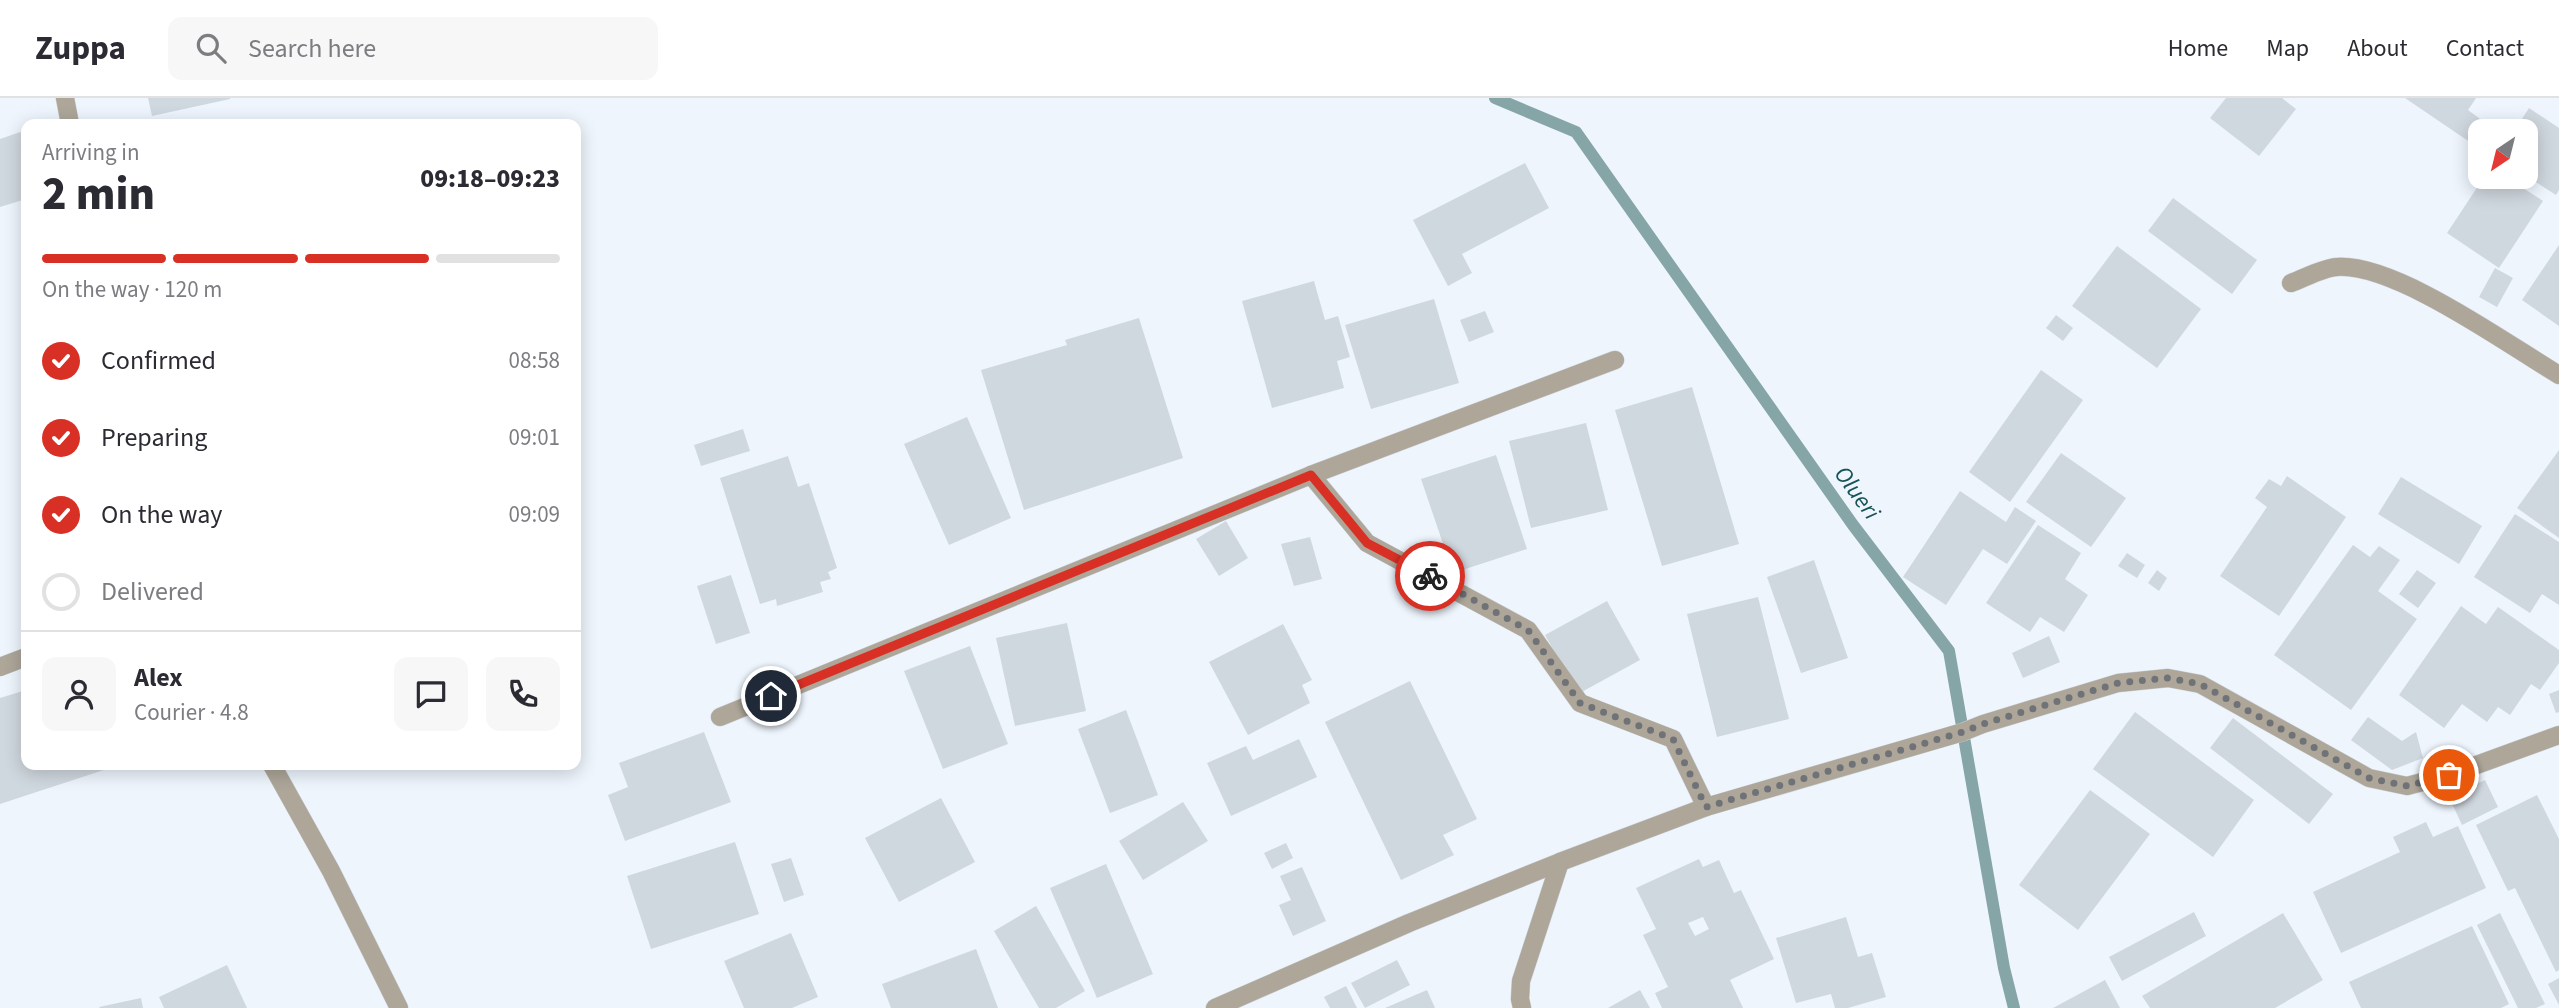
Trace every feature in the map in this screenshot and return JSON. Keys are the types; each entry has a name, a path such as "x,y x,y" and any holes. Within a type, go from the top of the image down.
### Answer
{"street":[{"path":"65,98 70,119"},
{"path":"2291,283 2335,267 2363,269 2399,280 2559,375"},
{"path":"720,717 1311,475 1615,360"},
{"path":"1311,475 1367,543 1528,630 1580,703 1673,739 1706,807"},
{"path":"0,667 21,659"},
{"path":"1215,1008 1409,923 1706,807 1963,732 2118,683 2168,678 2200,684 2369,778 2407,786 2449,775 2559,734"},
{"path":"275,770 331,871 399,1008"},
{"path":"1522,1008 1521,981 1560,862"}],"building":[{"path":"148,98 230,98 230,99 152,116"},
{"path":"2226,98 2282,98 2296,109 2259,156 2210,118"},
{"path":"2405,98 2476,98 2468,110 2480,119 2468,119 2468,141"},
{"path":"2529,108 2559,128 2559,190 2556,195 2538,183 2538,119 2522,119"},
{"path":"21,132 21,201 0,207 0,139"},
{"path":"1525,163 1549,208 1462,254 1472,273 1448,286 1413,220"},
{"path":"2476,189 2524,189 2543,201 2499,268 2447,233"},
{"path":"2173,198 2257,260 2232,294 2148,231"},
{"path":"2559,245 2559,326 2522,300"},
{"path":"2117,246 2201,309 2157,368 2072,306"},
{"path":"2495,268 2513,278 2497,307 2479,297"},
{"path":"1314,281 1325,320 1338,316 1350,357 1337,361 1344,388 1272,408 1242,301"},
{"path":"1434,299 1459,383 1371,409 1345,325"},
{"path":"1485,311 1494,332 1469,342 1460,320"},
{"path":"2056,315 2073,328 2063,341 2046,328"},
{"path":"1139,318 1183,458 1024,510 981,370 1067,345 1065,340"},
{"path":"2041,370 2083,400 2010,502 1969,472"},
{"path":"1692,387 1739,544 1662,566 1615,410"},
{"path":"967,417 1011,518 949,545 904,444"},
{"path":"1586,423 1608,510 1531,528 1509,441"},
{"path":"743,429 750,451 701,466 694,445"},
{"path":"2559,450 2559,538 2517,508"},
{"path":"2061,453 2126,498 2091,547 2026,502"},
{"path":"1496,455 1527,549 1453,573 1421,479"},
{"path":"788,456 798,487 809,483 837,568 828,572 831,579 820,582 823,592 777,606 776,599 760,604 720,478"},
{"path":"2287,476 2346,517 2279,616 2220,576 2267,507 2255,498 2269,479 2281,486"},
{"path":"2401,477 2482,526 2459,564 2378,514"},
{"path":"1960,491 2006,522 2015,507 2036,521 2007,564 1983,549 1946,605 1903,577"},
{"path":"2515,514 2559,542 2559,605 2542,594 2530,613 2474,577"},
{"path":"1226,521 1248,558 1219,576 1196,539"},
{"path":"2038,525 2081,553 2065,579 2088,595 2064,632 2040,617 2030,632 1986,603"},
{"path":"1310,537 1322,579 1294,586 1281,544"},
{"path":"2353,545 2370,557 2379,546 2400,560 2378,591 2417,619 2351,710 2274,655"},
{"path":"2127,553 2145,565 2137,578 2118,566"},
{"path":"1814,560 1848,658 1801,673 1767,577"},
{"path":"2157,570 2167,578 2159,591 2148,583"},
{"path":"2417,570 2436,583 2418,608 2399,594"},
{"path":"731,575 750,633 716,644 697,586"},
{"path":"1758,597 1789,719 1717,737 1687,614"},
{"path":"1607,601 1640,660 1578,694 1545,635"},
{"path":"2461,606 2486,624 2498,607 2559,650 2559,663 2540,690 2531,684 2510,715 2498,707 2487,722 2462,704 2444,728 2399,695"},
{"path":"1067,623 1086,711 1015,726 996,638"},
{"path":"1283,624 1312,680 1302,685 1310,703 1248,735 1209,662"},
{"path":"2049,636 2060,662 2023,678 2012,653"},
{"path":"970,646 1008,744 943,769 904,671"},
{"path":"1410,681 1477,819 1443,835 1454,855 1401,880 1325,722"},
{"path":"2559,690 2559,712 2556,713 2549,694"},
{"path":"21,692 21,770 104,770 0,804 0,698"},
{"path":"1126,710 1158,795 1110,813 1078,729"},
{"path":"2135,712 2254,800 2213,857 2093,769"},
{"path":"2368,717 2402,741 2416,732 2423,758 2392,770 2351,740"},
{"path":"2233,718 2333,794 2309,824 2210,748"},
{"path":"704,732 731,802 625,841 608,795 628,787 619,763"},
{"path":"1299,739 1317,777 1231,816 1207,763 1246,746 1253,760"},
{"path":"2485,780 2498,807 2462,825 2449,797"},
{"path":"2090,790 2150,834 2078,930 2019,885"},
{"path":"2537,795 2559,839 2559,970 2556,972 2515,888 2508,891 2476,825"},
{"path":"941,798 975,862 899,902 865,838"},
{"path":"1183,802 1208,841 1143,880 1119,841"},
{"path":"2426,822 2433,837 2458,826 2486,888 2341,953 2313,892 2400,852 2393,837"},
{"path":"735,842 759,914 651,949 627,876"},
{"path":"1286,843 1293,858 1272,869 1264,853"},
{"path":"791,858 804,895 784,902 771,864"},
{"path":"1699,859 1703,867 1719,860 1734,893 1741,890 1774,959 1730,980 1743,1008 1662,1008 1655,993 1668,987 1643,935 1656,929 1636,888","holes":["1703,917 1709,929 1695,936 1688,923"]},
{"path":"1106,864 1153,974 1097,998 1050,888"},
{"path":"1302,867 1326,921 1293,936 1279,905 1291,900 1280,876"},
{"path":"1036,906 1085,991 1056,1008 1039,1008 994,931"},
{"path":"2194,912 2206,936 2122,981 2109,957"},
{"path":"2283,913 2323,980 2275,1008 2150,1008 2142,996"},
{"path":"2500,913 2545,1004 2536,1008 2518,1008 2477,925"},
{"path":"1846,917 1858,957 1872,953 1886,997 1848,1008 1835,1008 1831,994 1796,1003 1776,938"},
{"path":"2472,926 2509,1004 2501,1008 2361,1008 2349,982"},
{"path":"791,933 818,997 792,1008 744,1008 724,961"},
{"path":"976,949 998,1008 891,1008 882,984"},
{"path":"1397,960 1410,985 1365,1008 1351,983"},
{"path":"227,965 247,1008 164,1008 159,997"},
{"path":"2559,978 2559,1005 2548,984"},
{"path":"2105,980 2120,1008 2053,1008"},
{"path":"1346,986 1357,1008 1330,1008 1324,997"},
{"path":"1427,990 1435,1008 1385,1008"},
{"path":"1640,990 1650,1008 1608,1008"},
{"path":"141,998 143,1008 99,1007"}],"waterway":[{"name":"Olueri","path":"1495,98 1576,132 1853,525 1949,651 2004,968 2014,1008"}],"way so far":[{"path":"1430,576 1528,630 1580,703 1673,739 1706,807 1963,732 2118,683 2168,678 2200,684 2369,778 2407,786 2449,775"}],"route":[{"path":"771,696 1311,475 1367,543 1430,576"}]}
